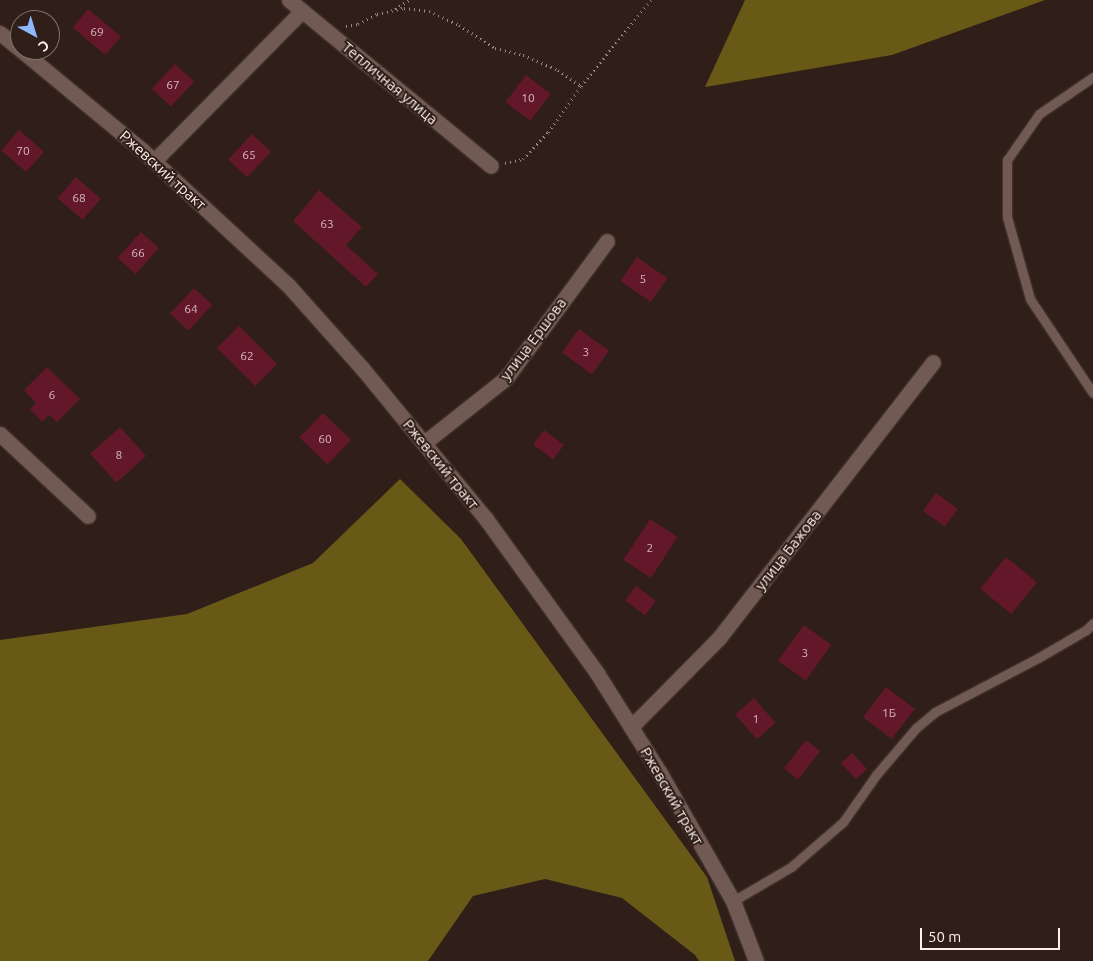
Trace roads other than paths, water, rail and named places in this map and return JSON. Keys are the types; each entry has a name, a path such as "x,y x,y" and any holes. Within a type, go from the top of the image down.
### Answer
{"street":[{"name":"Тепличная улица","path":"289,0 491,166"},
{"path":"154,161 302,11"},
{"name":"Ржевский тракт","path":"0,33 10,42"},
{"name":"Ржевский тракт","path":"32,60 154,161 288,285 362,368 492,527 597,673 660,773 733,901 756,961"},
{"name":"улица Ершова","path":"424,444 506,378 607,240"},
{"name":"улица Бажова","path":"631,727 719,638 933,362"},
{"path":"0,434 88,516"}],"lane":[{"path":"1093,77 1039,114 1008,160 1007,217 1030,299 1093,393"},
{"path":"733,901 791,867 843,822 876,775 916,728 935,712 1038,658 1086,630 1093,623"}]}
